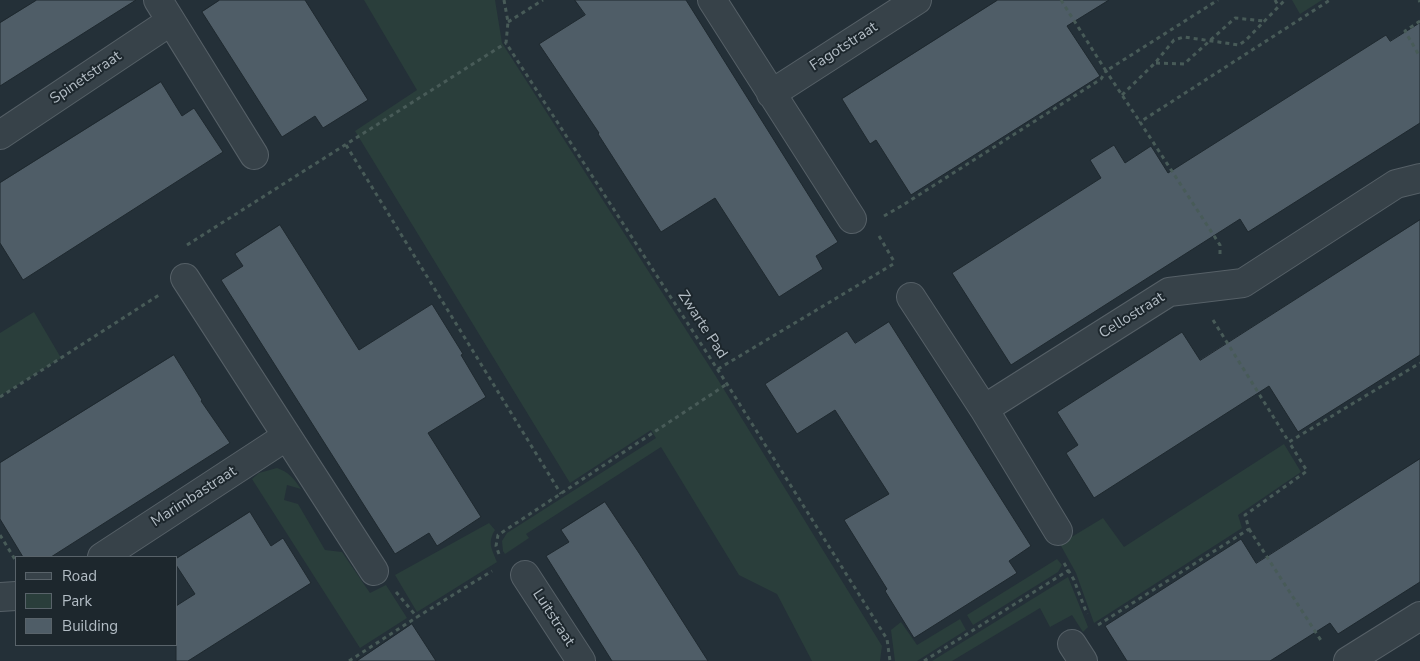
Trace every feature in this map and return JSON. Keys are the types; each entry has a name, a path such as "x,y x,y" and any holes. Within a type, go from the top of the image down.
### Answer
{"street":[{"path":"712,0 771,94 861,221"},
{"name":"Fagotstraat","path":"771,94 917,0"},
{"name":"Spinetstraat","path":"0,135 164,10 254,155"},
{"name":"Cellostraat","path":"984,409 1169,292 1243,283 1396,184 1420,178"},
{"path":"185,278 374,571"},
{"path":"911,297 984,409 1058,531"},
{"name":"Marimbastraat","path":"104,556 287,436"},
{"name":"Luitstraat","path":"513,570 581,661"},
{"path":"0,597 15,596"},
{"path":"1348,661 1420,616"}],"path":[{"path":"0,397 196,271 182,248 506,43 508,22 504,0"},
{"path":"508,22 543,0"},
{"path":"1061,0 1220,245 1219,286 1213,320 1308,472 1245,515 1249,529 1324,644"},
{"path":"718,369 895,264 861,221 903,205 1101,80 1106,71 1218,0"},
{"path":"1275,0 1279,7"},
{"path":"1122,95 1155,63 1174,40 1184,37 1239,45 1285,0"},
{"path":"1140,122 1330,0"},
{"path":"1155,63 1184,64 1235,18 1264,21"},
{"path":"1420,21 1404,31 1420,57"},
{"name":"Zwarte Pad","path":"506,43 718,369 887,639 890,661"},
{"path":"346,145 561,494"},
{"path":"1289,442 1420,363"},
{"path":"349,661 418,617 513,570 496,546 498,535 727,384"},
{"path":"1058,531 1051,539 1074,580 1082,645 1249,529"},
{"path":"0,535 15,559"},
{"path":"924,661 1069,570"},
{"path":"374,571 390,585 418,617"}],"green space":[{"path":"364,0 495,0 502,43 715,375 882,646 880,661 812,661 777,594 739,575 661,447 526,534 529,538 505,554 502,541 507,533 656,438 651,430 570,483 355,131 417,90"},
{"path":"1292,0 1322,0 1300,14"},
{"path":"34,312 61,358 0,396 0,333"},
{"path":"1284,444 1301,472 1238,515 1242,528 1094,623 1076,573 1060,544 1103,518 1124,547"},
{"path":"277,468 291,476 301,489 287,485 284,500 298,504 325,550 342,552 370,593 386,585 407,618 360,648 252,479 259,473"},
{"path":"489,523 495,530 491,542 497,562 417,612 395,575"},
{"path":"1057,559 1062,565 1058,572 973,625 967,615"},
{"path":"1068,577 1088,627 1083,632 1072,615 1050,627 1040,608 952,661 932,661"},
{"path":"960,619 966,630 917,661 895,661 891,630 901,622 917,645"}],"building":[{"path":"37,0 136,0 0,86 0,23"},
{"path":"220,0 305,0 368,100 323,128 315,116 282,137 202,12"},
{"path":"575,0 686,0 838,242 816,256 823,269 779,297 715,198 661,232 599,133 539,44 585,15"},
{"path":"998,0 1109,0 1067,26 1100,76 911,195 876,140 870,144 842,99"},
{"path":"1420,23 1420,123 1248,232 1240,219 1011,365 952,273 1101,178 1090,160 1114,145 1125,163 1151,146 1168,173 1386,35 1390,41"},
{"path":"161,82 182,116 194,108 223,152 23,280 0,243 0,183"},
{"path":"1420,220 1420,355 1298,432 1269,386 1094,498 1066,453 1078,445 1057,412 1182,332 1200,360"},
{"path":"280,225 359,350 432,304 463,354 461,355 486,397 428,433 481,517 437,546 429,533 395,554 221,280 243,266 235,254"},
{"path":"889,322 1031,546 1009,561 1017,573 914,638 885,591 887,589 844,520 889,494 835,410 797,434 765,384 847,331 855,343"},
{"path":"174,355 201,401 230,443 53,556 22,556 0,519 0,463"},
{"path":"1420,459 1420,582 1338,634 1330,623 1270,661 1127,661 1105,626 1241,539 1256,563"},
{"path":"605,502 708,661 612,661 546,556 569,542 561,530"},
{"path":"250,512 271,546 283,538 311,583 188,661 176,661 178,605 195,594 178,568 178,558"},
{"path":"412,624 436,661 357,661"}]}
